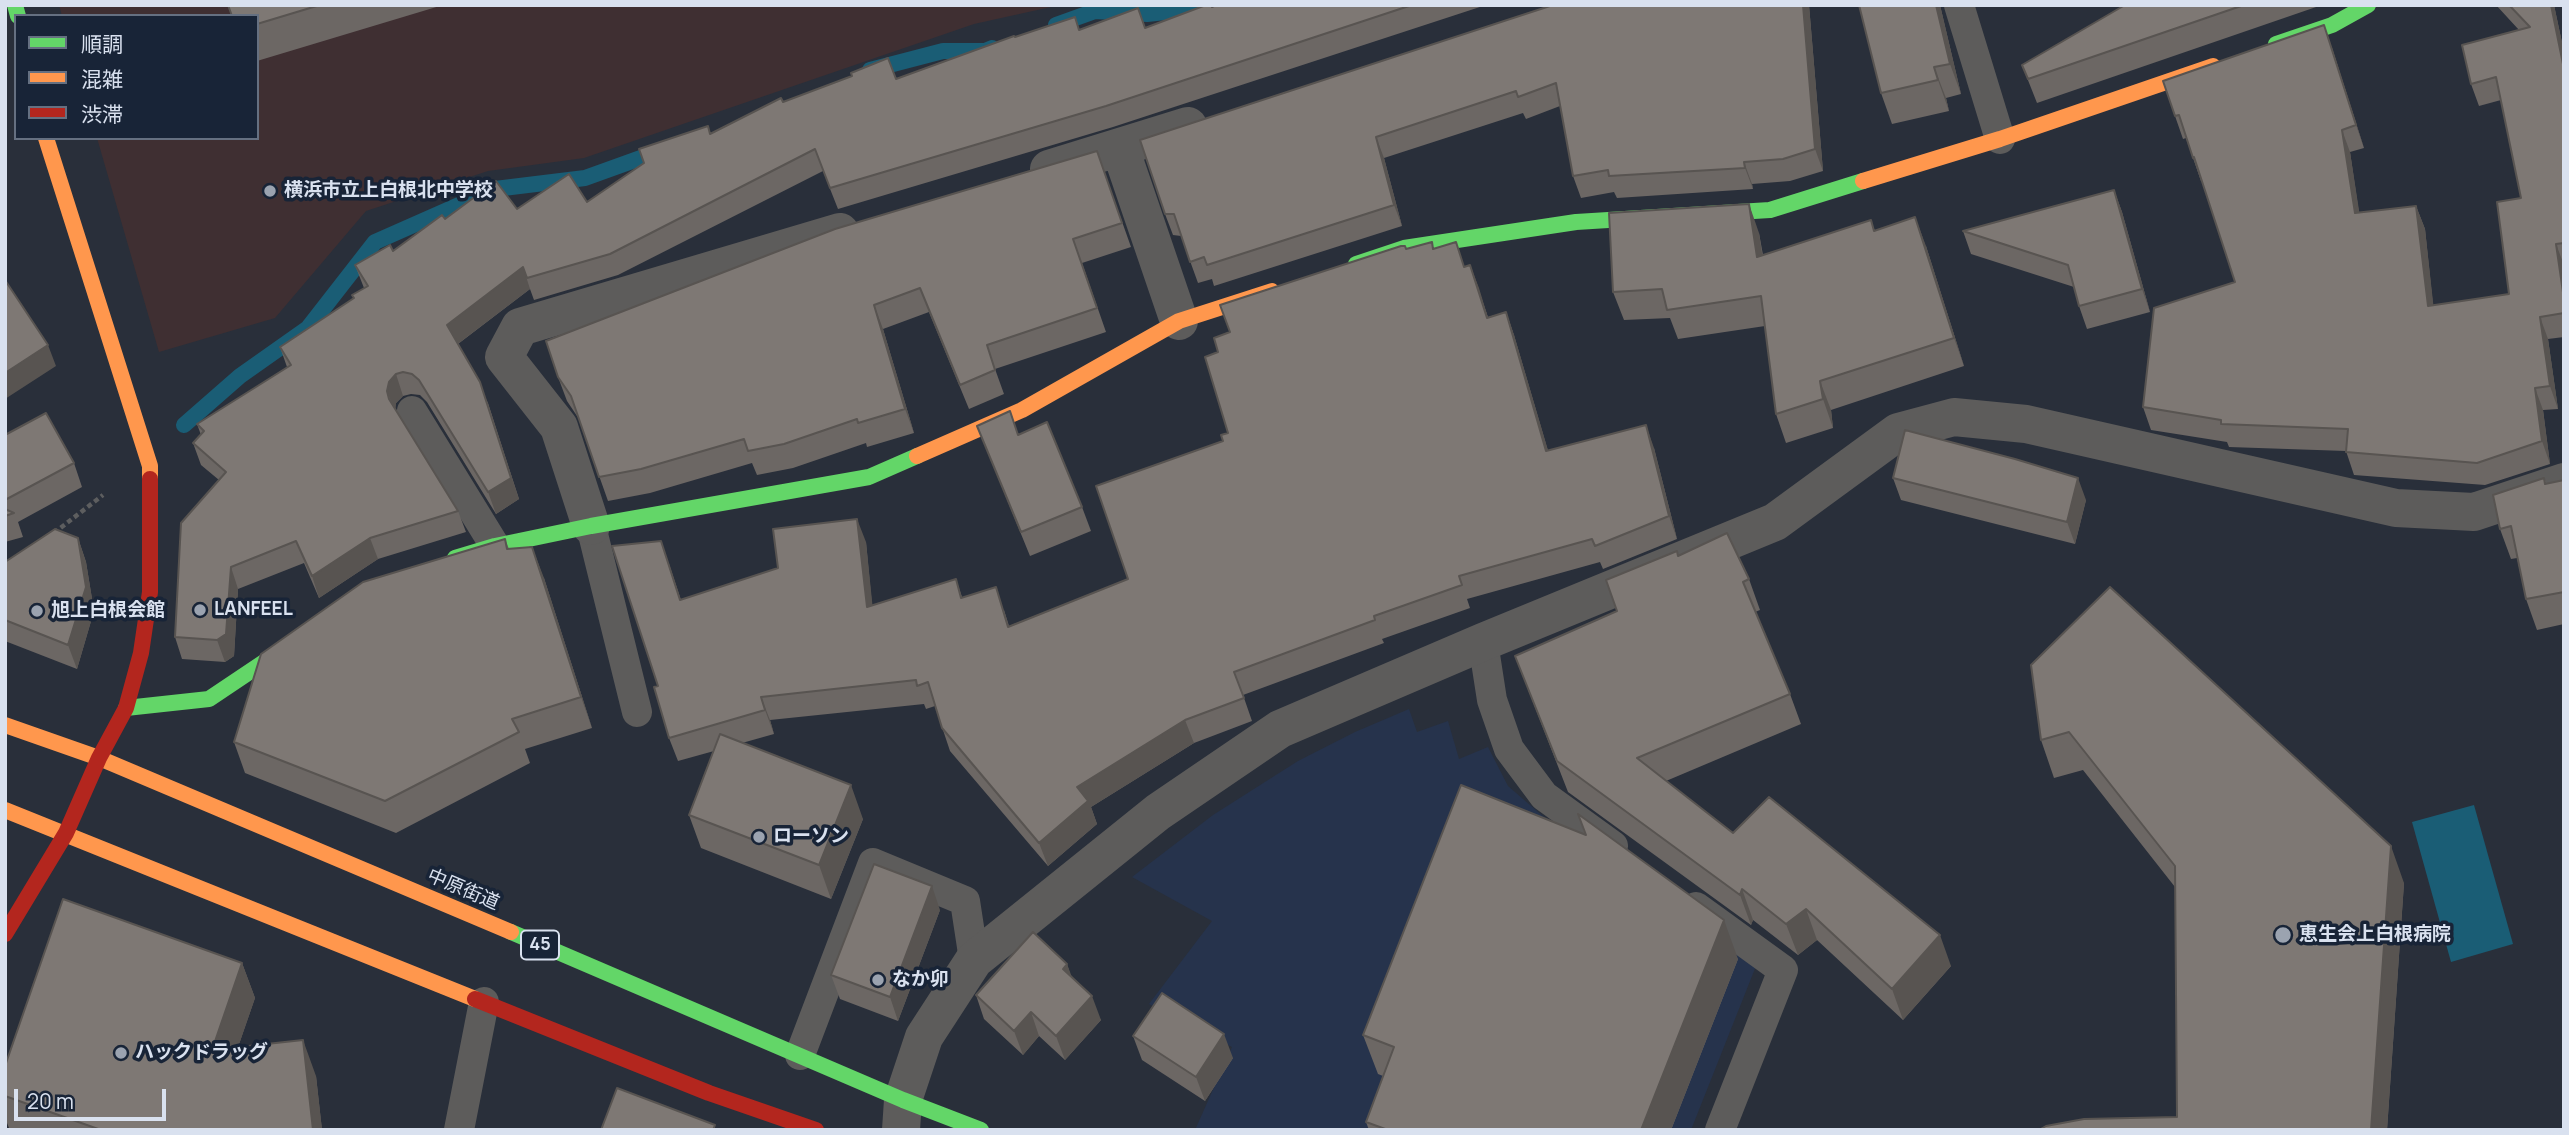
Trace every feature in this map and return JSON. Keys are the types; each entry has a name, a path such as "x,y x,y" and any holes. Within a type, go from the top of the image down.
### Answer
{"street":[{"path":"2255,51 2332,24 2368,5"},
{"path":"1338,270 1404,248 1576,222 1770,210 2000,139 2229,60"},
{"path":"1014,180 1226,113"},
{"path":"5,934 66,833 99,758 126,708 141,653 150,592 150,466 47,140"},
{"path":"1120,148 1179,321"},
{"path":"590,526 559,428 504,357 520,327 867,224"},
{"path":"434,565 495,546 590,526 869,477 1022,410 1179,321 1285,287"},
{"path":"902,1115 923,1037 974,960 1158,812 1280,729 1775,522 1898,432 1955,417 2026,424 2396,508 2474,512 2564,482"},
{"path":"126,708 209,699 308,632"},
{"name":"中原街道","path":"5,725 99,758 800,1055 902,1115 981,1130"},
{"path":"5,810 709,1093 816,1130"}],"lane":[{"path":"1959,5 2000,139"},
{"path":"412,411 495,546"},
{"path":"590,526 637,712"},
{"path":"1483,642 1492,700 1510,749 1544,796 1631,859"},
{"path":"800,1055 873,863 965,901 974,960"},
{"path":"1675,891 1783,970 1720,1130"},
{"path":"459,1130 485,1002"}],"path":[{"path":"48,537 94,504"}],"shaded area":[{"name":"横浜市立上白根北中学校","path":"59,5 1060,5 974,24 584,158 488,171 366,211 275,318 159,352 98,140 259,140 259,14 61,14"},
{"path":"1409,709 1417,732 1448,721 1459,759 1488,747 1508,786 1538,812 1572,839 1756,966 1691,1130 1195,1130 1232,1047 1149,1004 1212,921 1132,877 1213,815 1298,761"},
{"path":"2474,805 2513,944 2451,962 2412,822"}],"building":[{"path":"228,5 320,5 259,23 259,14 231,14"},
{"path":"1206,5 1412,5 1106,106 830,188 815,149 610,254 527,278 523,267 447,325 480,382 511,478 488,492 419,380 412,374 396,374 389,382 389,399 458,511 370,538 312,576 296,541 231,567 226,634 217,640 175,637 181,523 226,472 193,443 204,431 197,424 291,365 280,347 368,286 355,265 390,245 393,251 442,215 445,219 496,181 517,209 569,174 587,202 644,163 639,149 708,126 710,134 781,98 783,102 852,76 851,73 888,58 896,79 1075,17 1079,30 1138,8 1145,28"},
{"path":"1553,5 1803,5 1815,149 1783,159 1744,162 1745,168 1609,176 1608,170 1573,176 1556,83 1518,97 1516,91 1376,137 1394,205 1207,265 1204,257 1190,262 1174,214 1165,214 1140,140"},
{"path":"1859,5 1936,5 1950,64 1934,67 1938,80 1881,93"},
{"path":"2125,5 2244,5 2028,79 2022,65"},
{"path":"2509,5 2551,5 2564,69 2564,243 2556,244 2564,313 2540,317 2550,386 2535,388 2542,441 2477,463 2346,452 2348,429 2221,424 2221,420 2143,407 2154,308 2235,282 2179,115 2175,116 2163,81 2324,25 2356,125 2342,130 2355,213 2416,206 2428,306 2509,294 2497,202 2521,198 2496,77 2471,84 2462,45 2530,27"},
{"path":"1097,151 1122,223 1073,239 1097,308 987,345 995,370 960,385 920,288 874,305 905,409 858,423 857,419 784,444 748,451 744,439 641,469 599,477 571,396 558,377 546,341 835,229"},
{"path":"2114,190 2142,289 2079,306 2068,265 1963,231"},
{"path":"1749,204 1757,257 1871,220 1874,231 1915,217 1954,338 1820,381 1823,399 1776,414 1761,296 1667,310 1662,289 1613,292 1609,213"},
{"path":"1432,242 1433,249 1456,242 1464,267 1470,265 1487,318 1506,312 1546,451 1646,425 1669,516 1595,546 1592,539 1459,576 1462,585 1374,616 1375,620 1234,672 1244,698 1185,720 1077,787 1088,801 1039,843 942,728 928,682 917,686 916,680 761,697 765,710 669,738 654,687 658,686 612,546 661,541 680,600 778,568 773,529 857,519 867,607 956,579 961,598 996,587 1008,627 1128,579 1096,486 1223,441 1221,435 1228,433 1205,357 1218,352 1214,338 1230,332 1220,305 1401,246 1406,249"},
{"path":"5,280 48,345 5,373"},
{"path":"1010,411 1018,435 1047,422 1082,507 1021,532 977,426"},
{"path":"46,413 74,463 5,500 5,435"},
{"path":"1905,430 2078,478 2067,522 1893,478"},
{"path":"2544,478 2545,484 2564,480 2564,592 2526,599 2511,526 2500,529 2493,495"},
{"path":"5,509 14,513 5,516"},
{"path":"55,529 78,538 86,587 68,645 5,620 5,562"},
{"path":"1727,533 1749,579 1743,582 1790,694 1637,758 1733,833 1769,797 1940,935 1892,989 1806,909 1786,924 1742,889 1740,895 1557,761 1515,656 1617,611 1606,580 1677,551 1678,556"},
{"path":"505,539 507,549 532,547 581,697 512,719 519,732 385,801 234,742 261,654 363,582"},
{"path":"2110,587 2391,846 2371,1130 2039,1130 2046,1126 2084,1119 2177,1117 2175,866 2069,732 2041,740 2031,665"},
{"path":"720,734 851,785 819,865 689,815"},
{"path":"1461,785 1586,835 1578,814 1724,920 1641,1130 1388,1130 1366,1122 1394,1047 1363,1035"},
{"path":"874,864 932,886 890,997 831,975"},
{"path":"63,899 242,963 212,1050 303,1040 313,1130 101,1130 5,1096 5,1066"},
{"path":"1033,932 1067,964 1063,969 1092,996 1056,1036 1031,1012 1014,1031 976,995"},
{"path":"1162,993 1224,1034 1196,1077 1133,1036"},
{"path":"617,1088 715,1125 713,1130 601,1130"}],"waterway":[{"path":"1056,25 1095,11 1147,14 1229,5"},
{"path":"870,70 943,51 985,51 992,48"},
{"path":"184,425 240,376 308,328 375,242 495,189 585,178 660,151"}],"traffic: fast":[{"path":"15,5 17,14"},
{"path":"2276,44 2332,25 2368,5"},
{"path":"1356,264 1404,248 1576,222 1770,210 1863,181"},
{"path":"455,558 495,546 591,526 869,477 917,456"},
{"path":"126,708 209,699 300,638"},
{"path":"511,932 903,1100 981,1130"}],"traffic: slow":[{"path":"1863,181 2000,139 2213,66"},
{"path":"47,140 150,466 150,479"},
{"path":"917,456 1022,410 1179,321 1272,291"},
{"path":"5,725 99,758 511,932"},
{"path":"5,810 475,999"}],"traffic: jam":[{"path":"5,934 66,833 99,758 126,708 141,653 150,592 150,479"},
{"path":"475,999 709,1093 816,1130"}],"place":[{"name":"横浜市立上白根北中学校","path":"270,191"},
{"name":"LANFEEL","path":"200,610"},
{"name":"旭上白根会館","path":"37,611"},
{"name":"ローソン","path":"759,837"},
{"name":"恵生会上白根病院","path":"2283,935"},
{"name":"なか卯","path":"878,980"},
{"name":"ハックドラッグ","path":"121,1053"}]}
